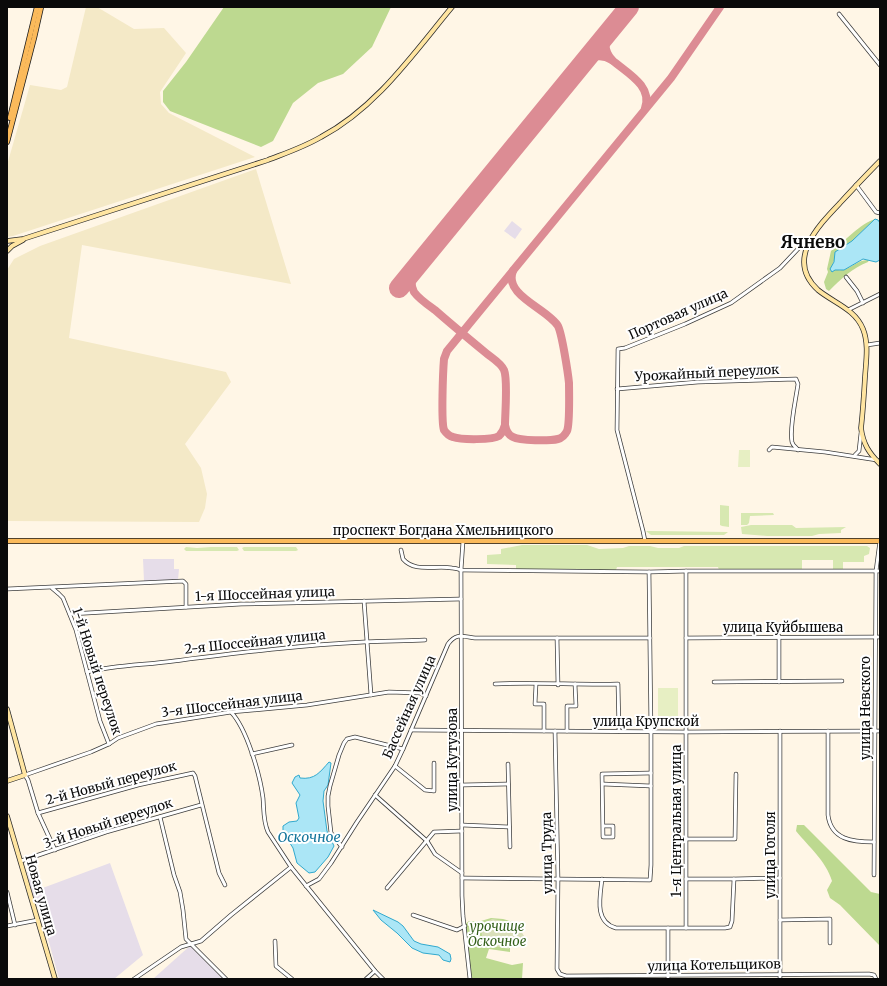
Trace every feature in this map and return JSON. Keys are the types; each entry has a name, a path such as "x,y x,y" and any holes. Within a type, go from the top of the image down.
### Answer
{"main road":[{"path":"7,130 37,7"},
{"path":"7,142 41,7"},
{"name":"проспект Богдана Хмельницкого","path":"7,541 880,541"}],"street":[{"path":"7,241 23,239 268,160 296,150 322,137 350,118 374,97 400,70 452,7"},
{"path":"839,14 880,65"},
{"path":"853,456 859,451 862,428 867,345 865,336 856,317 812,284 805,265 807,247 810,239 821,223 880,161"},
{"path":"856,185 876,212 880,213"},
{"path":"7,251 23,239"},
{"name":"Портовая улица","path":"616,389 618,349 625,348 685,324 731,303 780,268 800,247 807,247"},
{"path":"846,277 857,291 863,302"},
{"path":"848,310 880,294"},
{"path":"867,345 880,343"},
{"name":"Урожайный переулок","path":"616,389 698,382 796,379 798,384 793,420 792,443 798,450"},
{"path":"616,389 617,430 645,541"},
{"path":"862,428 864,441 868,450 879,462"},
{"path":"770,450 772,447 863,457 879,462"},
{"path":"863,457 867,454 868,450"},
{"path":"880,536 880,541"},
{"name":"улица Кутузова","path":"464,541 461,570 462,878 463,916 470,979"},
{"name":"улица Невского","path":"874,875 876,571 880,541"},
{"path":"401,550 403,559 412,566 424,568 452,568 461,570 649,572 880,571"},
{"name":"1-я Центральная улица","path":"686,571 686,928"},
{"path":"462,878 650,880 652,732 649,572"},
{"path":"7,589 183,581 186,584 186,607"},
{"name":"1-й Новый переулок","path":"50,587 59,594 70,614 76,630 100,721 109,744"},
{"name":"1-я Шоссейная улица","path":"70,614 272,603 461,599"},
{"path":"364,601 371,695"},
{"path":"461,636 475,638 650,638"},
{"name":"Бассейная улица","path":"306,886 319,879 342,847 395,766 448,644 452,639 461,636"},
{"path":"779,636 779,682"},
{"name":"улица Куйбышева","path":"686,638 779,636 880,637"},
{"path":"557,638 558,685"},
{"name":"2-я Шоссейная улица","path":"87,672 114,667 288,648 366,642 425,640"},
{"path":"714,682 842,681"},
{"path":"495,684 618,684 619,731"},
{"path":"536,684 535,704 544,704 544,731"},
{"path":"567,731 566,706 576,706 575,684"},
{"name":"3-я Шоссейная улица","path":"25,775 91,752 118,738 156,724 231,712 307,705 371,695 404,692 420,693 426,696"},
{"name":"Новая улица","path":"7,709 25,775 28,780 38,813 55,850"},
{"path":"231,712 236,717 252,754 262,791 265,826 291,867 383,979"},
{"name":"улица Крупской","path":"411,730 652,732 880,731"},
{"name":"улица Труда","path":"555,731 558,879 557,969 560,974"},
{"name":"улица Гоголя","path":"780,731 780,979"},
{"path":"828,731 829,821 835,831 844,838 856,841 874,842"},
{"path":"342,847 331,833 328,796 339,755 344,743 347,739 355,737 403,749"},
{"path":"252,754 292,745"},
{"path":"395,766 425,790 434,791 434,763"},
{"path":"508,764 510,847"},
{"name":"2-й Новый переулок","path":"38,813 191,772 195,776 219,873 225,885"},
{"path":"603,826 612,826 612,837 603,837 602,774 651,773"},
{"path":"686,839 735,839 736,774"},
{"path":"7,781 25,775"},
{"path":"462,785 508,784"},
{"path":"603,784 651,786"},
{"path":"375,795 427,841 435,854 462,873"},
{"name":"3-й Новый переулок","path":"21,862 106,832 201,805"},
{"name":"Новая улица","path":"7,816 55,979"},
{"path":"160,817 174,875 180,892 186,940 226,979"},
{"path":"462,825 509,827"},
{"path":"387,888 434,832 462,831"},
{"path":"134,979 181,947 201,941 291,867"},
{"path":"686,879 734,880 780,878"},
{"path":"602,879 600,910 606,924 616,928 730,927 732,921 734,880"},
{"path":"7,892 15,925"},
{"path":"413,915 457,930 464,926"},
{"path":"780,920 830,919 830,943"},
{"path":"7,926 38,920"},
{"path":"668,928 668,978"},
{"path":"274,941 276,966 292,979"},
{"path":"366,979 375,970"},
{"name":"улица Котельщиков","path":"560,974 566,976 612,978 668,978 780,974 869,974 874,975 876,979"},
{"path":"829,974 829,979"}],"shaded area":[{"path":"86,7 97,7 134,29 164,28 186,53 160,92 161,104 169,113 255,157 7,237 7,165 30,85 61,90 67,87"},
{"path":"256,169 291,284 82,245 69,338 226,372 231,382 185,444 201,468 207,494 205,508 199,522 7,521 7,270 14,259 40,246"},
{"path":"512,221 522,229 515,239 504,231"},
{"path":"143,559 174,559 174,569 179,569 178,580 144,581"},
{"path":"110,863 143,955 114,979 59,979 40,909 34,902 27,872 33,870 40,889"},
{"path":"190,946 223,979 153,979 182,953"}],"green space":[{"path":"224,7 391,7 372,47 343,74 318,83 293,103 273,141 261,147 170,111 163,102 163,91 186,62"},
{"path":"875,219 852,241 839,249 831,268 842,270 864,260 869,260 868,262 862,264 842,278 829,291 826,289 824,282 828,272 827,269 831,251 858,229"},
{"path":"739,450 750,450 750,467 738,467"},
{"path":"720,505 729,506 729,527 720,525"},
{"path":"741,513 773,513 774,515 750,516 749,523 747,525 741,525"},
{"path":"751,525 792,525 796,528 846,527 841,530 841,533 819,534 812,536 767,536 742,534 741,527"},
{"path":"646,531 728,532 724,535 651,535"},
{"path":"522,545 587,545 599,549 623,548 629,546 679,548 684,546 867,546 870,548 869,554 864,556 864,562 843,562 843,569 833,570 833,560 802,560 802,570 719,570 718,567 617,567 616,570 516,570 516,565 487,564 487,555 501,554 501,549"},
{"path":"186,547 237,547 239,550 186,551 184,549"},
{"path":"296,547 298,550 244,551 242,548"},
{"path":"658,688 678,688 678,720 658,720"},
{"path":"797,825 804,825 871,892 880,894 880,946 840,905 830,898 827,890 832,881 826,867 817,854 796,831"},
{"name":"урочище Оскочное","path":"491,918 503,919 517,923 519,928 516,943 510,945 510,952 489,949 486,958 512,965 523,963 522,979 471,979 465,924 469,921 481,921"},
{"path":"492,919 516,923 524,936 523,943 520,945 509,945 509,949 494,946 482,936 481,925"}],"water":[{"path":"875,219 880,223 880,260 876,262 863,259 844,270 835,270 832,272 830,269 834,262 835,252 852,241"},
{"name":"Оскочное","path":"329,762 331,763 328,785 324,791 323,801 327,831 334,846 328,857 315,872 309,873 297,863 293,848 283,832 283,826 289,822 297,821 299,818 296,803 300,795 292,783 295,777 299,775 300,778 310,778 320,772"},
{"path":"373,910 398,922 403,926 414,941 421,944 438,947 450,954 450,962 443,960 439,955 423,953 412,948 381,920"}],"taxiway":[{"path":"415,268 412,283 416,295 460,332 467,337 501,365 504,370 506,388 505,425 499,436 484,439 463,439 450,436 444,430 442,407 443,374 444,359 447,351 671,78 720,7"},
{"path":"611,29 607,37 606,48 612,60"},
{"path":"583,63 590,58 598,56 612,60 631,75 642,87 645,93 645,108"},
{"path":"505,425 509,434 517,438 554,440 561,438 566,432 569,415 569,383 560,330 553,320 528,301 514,287 512,280 513,271"}],"runway":[{"path":"399,288 629,7"}],"district":[{"name":"Ячнево","path":"813,242"}]}
